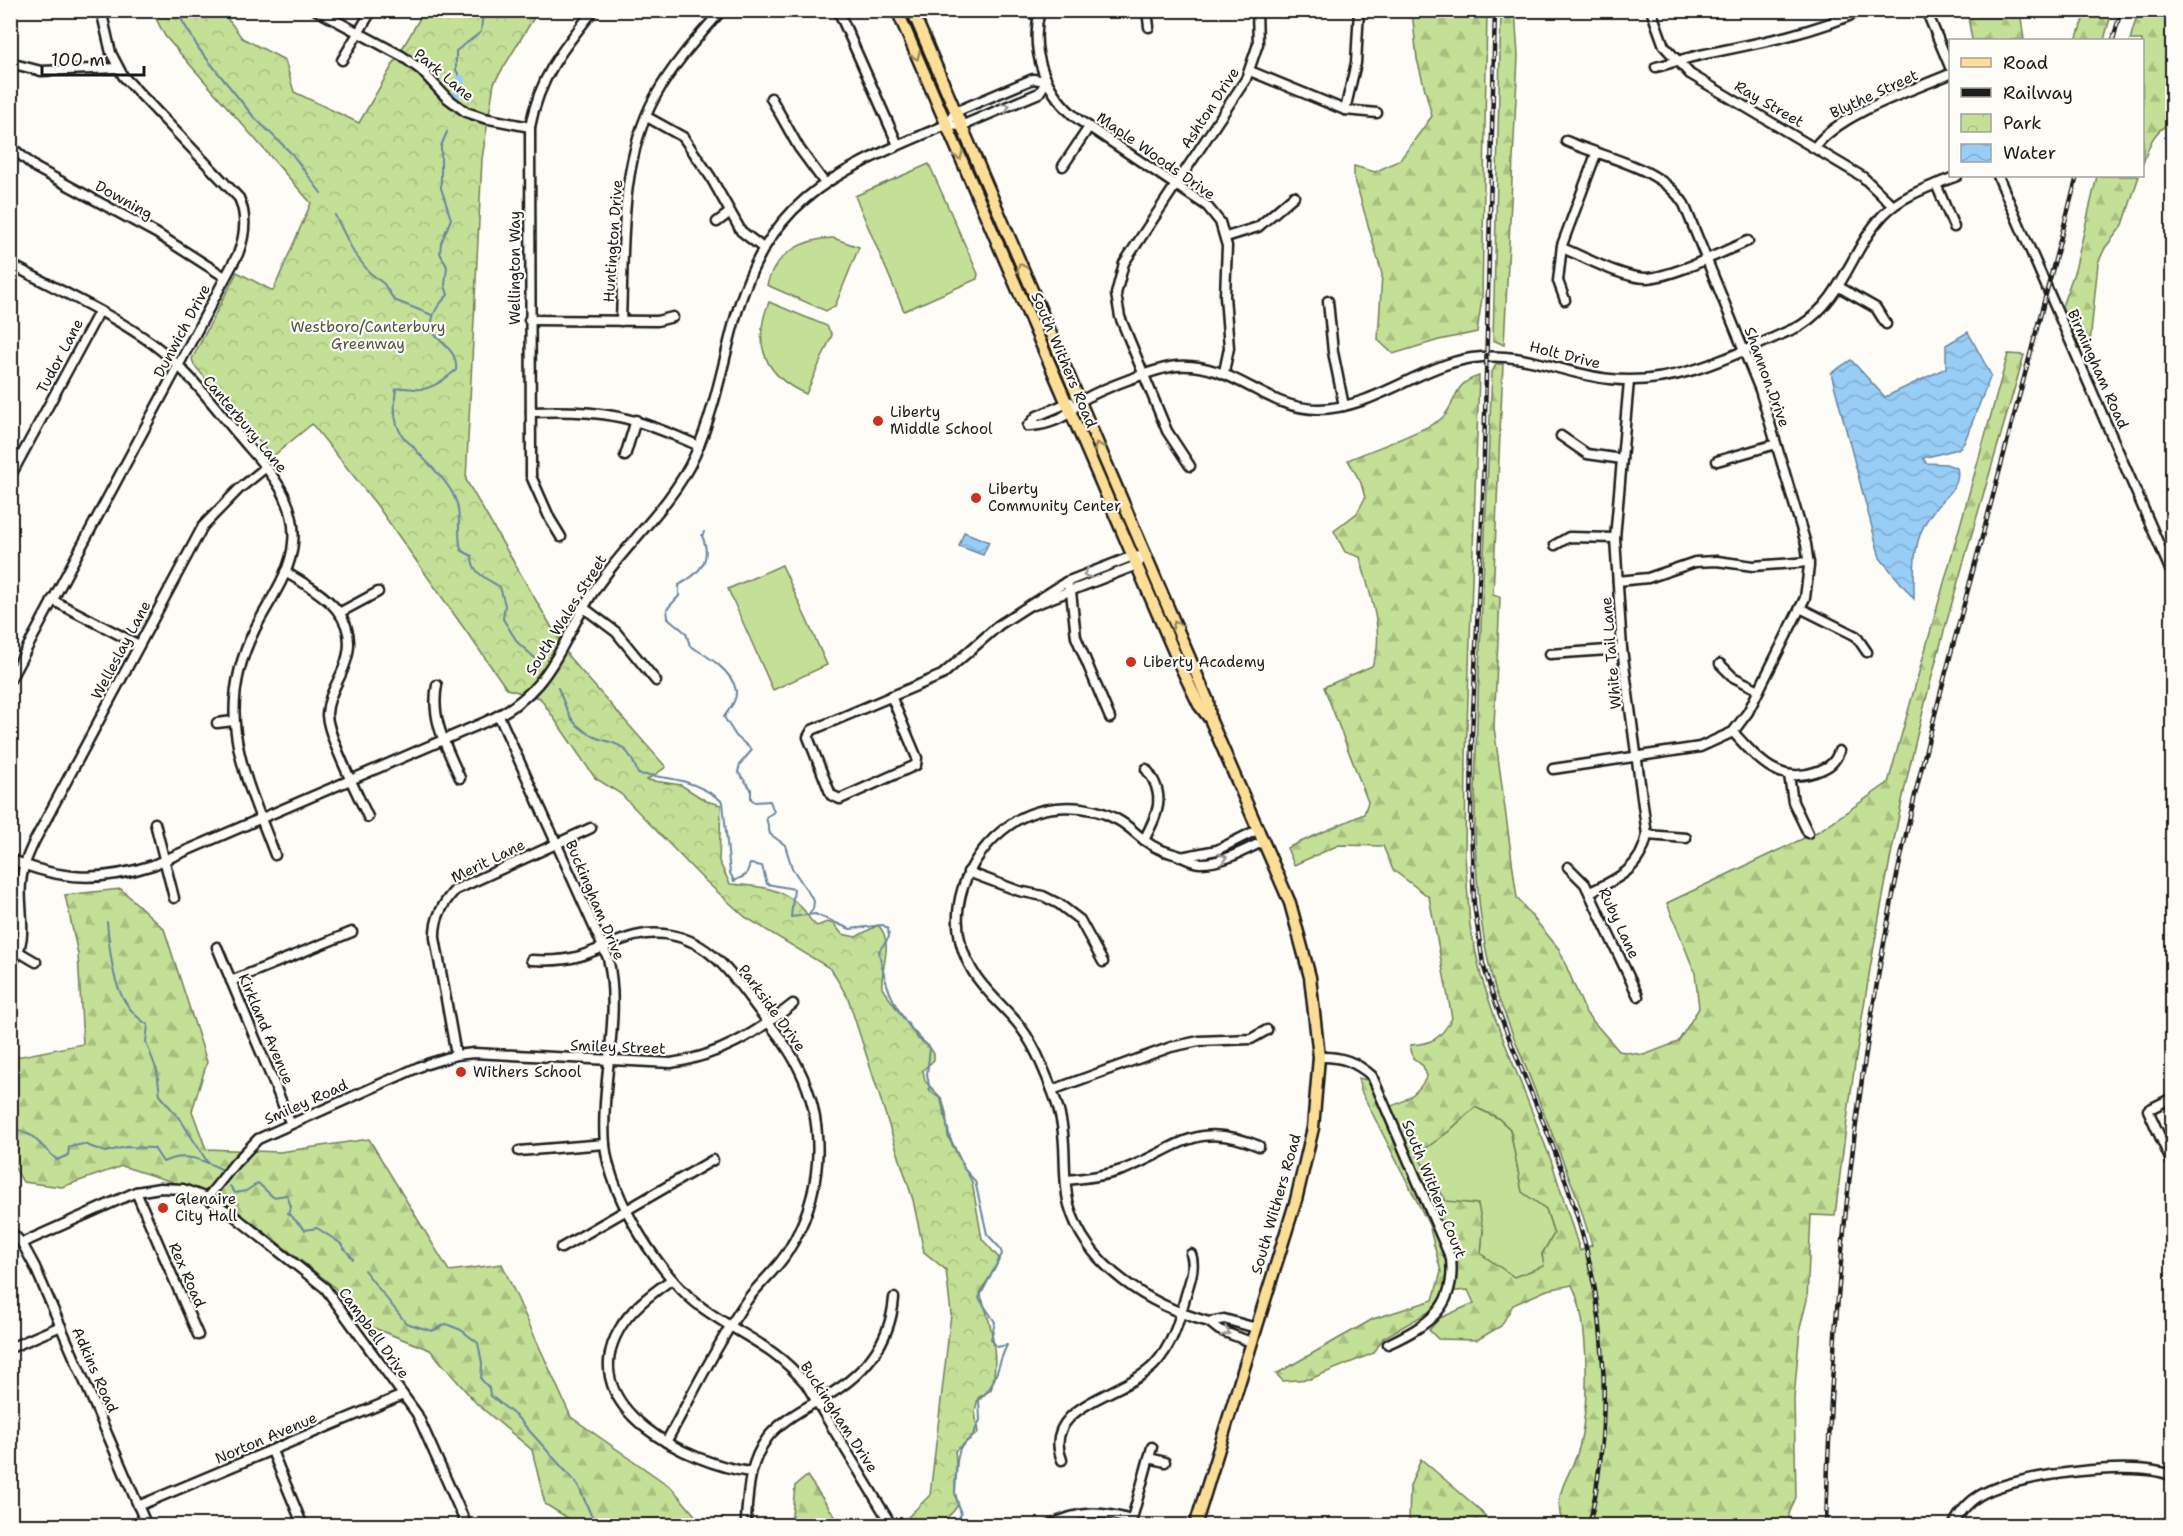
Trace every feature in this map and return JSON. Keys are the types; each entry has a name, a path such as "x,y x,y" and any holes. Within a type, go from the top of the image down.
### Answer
{"main road":[{"name":"South Withers Road","path":"897,10 1068,407 1208,701 1210,719 1264,841 1302,940 1310,977 1319,1058 1313,1128 1256,1328 1195,1526"},
{"name":"South Withers Road","path":"912,10 1079,402 1139,559"}],"street":[{"name":"Dunwich Drive","path":"10,680 179,367 243,238 243,215 239,198 130,85 118,68 101,10"},
{"name":"Park Lane","path":"316,10 421,70 446,97 466,112 484,118 530,126"},
{"path":"342,60 372,10"},
{"name":"Wellington Way","path":"561,537 550,519 531,476 530,126 533,108 550,68 594,10"},
{"name":"Huntington Drive","path":"621,321 627,194 638,139 655,98 682,54 722,10"},
{"path":"838,10 898,145"},
{"path":"1017,10 1040,13"},
{"path":"1147,10 1149,27"},
{"name":"Ashton Drive","path":"1190,466 1167,431 1120,317 1117,284 1124,263 1250,71 1258,44 1257,10"},
{"path":"1345,110 1356,63 1359,10"},
{"name":"Ray Street","path":"1651,10 1657,32 1677,62 1690,74 1863,177 1893,206"},
{"path":"1656,66 1702,54 1786,38 1828,26 1863,10"},
{"path":"1926,10 1949,65"},
{"name":"Maple Woods Drive","path":"1040,13 1038,53 1047,81 1061,103 1089,127 1214,213 1226,237"},
{"path":"10,63 41,71 118,68"},
{"path":"1250,71 1345,110 1377,113"},
{"name":"Blythe Street","path":"1815,147 1824,134 1845,120 1949,74"},
{"path":"946,124 961,126 1039,93 1047,81 1033,79 955,112"},
{"path":"771,98 799,148 824,182"},
{"name":"South Wales Street","path":"10,859 55,874 86,878 116,876 162,861 260,816 499,716 521,704 537,687 617,558 670,497 699,446 719,387 731,332 747,280 763,248 789,213 824,182 845,169 946,124 955,112"},
{"path":"647,117 683,137 710,176 741,231 763,248"},
{"path":"1063,166 1089,127"},
{"name":"Shannon Drive","path":"1553,769 1700,747 1732,732 1748,712 1800,608 1808,588 1809,562 1760,390 1689,213 1676,193 1625,163 1566,141"},
{"name":"Downing","path":"10,146 36,168 145,227 225,278"},
{"path":"1565,300 1558,281 1562,248 1596,154"},
{"name":"Holt Drive","path":"1068,407 1144,374 1184,366 1224,372 1266,397 1292,406 1318,410 1344,406 1449,364 1475,357 1526,358 1589,376 1629,381 1676,376 1744,350 1800,326 1814,317 1824,308 1839,287 1870,232 1893,206 1954,177"},
{"name":"Birmingham Road","path":"1998,177 2172,574"},
{"path":"1936,184 1954,227"},
{"path":"1224,372 1230,341 1225,296 1226,237 1258,227 1294,196"},
{"path":"717,222 729,213"},
{"path":"1562,248 1627,274 1647,278 1660,276 1748,241"},
{"name":"Canterbury Lane","path":"11,266 99,312 152,343 179,367 280,487 292,519 293,543 285,573 247,645 236,681 233,721 238,752 275,855"},
{"path":"1839,287 1875,308 1886,324"},
{"path":"1328,302 1333,352 1344,406"},
{"name":"Tudor Lane","path":"10,477 99,312"},
{"path":"529,320 657,321 673,317"},
{"name":"White Tail Lane","path":"1629,381 1615,538 1622,649 1647,835"},
{"path":"531,412 581,410 636,420 699,446"},
{"path":"625,456 636,420"},
{"path":"1561,436 1587,454 1622,459"},
{"path":"1718,461 1776,444"},
{"name":"Welleslay Lane","path":"24,863 203,526 239,489 266,468"},
{"path":"1555,546 1569,537 1615,538"},
{"path":"891,696 917,758 916,765 840,799 831,795 808,737 812,730 891,696 942,675 999,625 1066,582 1139,559"},
{"path":"1027,607 1071,592 1139,559"},
{"path":"1618,581 1648,578 1695,562 1717,561 1753,566 1809,562"},
{"path":"285,573 319,591 339,613 346,627 348,646 345,665 332,691 327,716 368,817"},
{"path":"1066,582 1071,592 1076,637 1110,718"},
{"path":"339,613 378,592"},
{"path":"52,600 139,645"},
{"path":"584,608 616,632 656,681"},
{"path":"1800,608 1856,636 1867,652"},
{"path":"1550,654 1622,649"},
{"path":"1720,664 1733,677 1759,690"},
{"path":"437,685 434,701 437,725 459,778"},
{"name":"Buckingham Drive","path":"499,716 604,946 612,980 605,1144 611,1175 626,1211 672,1279 693,1301 760,1342 791,1366 817,1402 892,1526"},
{"path":"217,723 233,721"},
{"path":"1732,732 1763,764 1789,775 1802,776 1829,766 1836,759 1839,751"},
{"path":"1144,840 1155,818 1159,795 1155,780 1146,769"},
{"path":"1789,775 1793,802 1808,833"},
{"path":"1251,1342 1219,1330 1209,1322 1181,1312 1141,1292 1101,1261 1082,1233 1069,1205 1063,1131 1052,1090 1026,1036 976,977 963,951 958,912 968,872 981,849 1014,822 1041,810 1074,807 1107,814 1166,853 1190,862 1209,862 1264,841"},
{"path":"155,823 162,861 174,898"},
{"name":"Merit Lane","path":"456,1055 434,929 441,908 455,890 591,828"},
{"path":"1181,857 1217,850 1259,829"},
{"path":"1590,892 1628,872 1641,856 1647,835 1686,838"},
{"path":"10,965 19,952 23,923 21,880 24,863"},
{"name":"Ruby Lane","path":"1568,867 1590,892 1638,996"},
{"path":"968,872 1011,889 1043,896 1059,904 1080,920 1102,962"},
{"path":"231,981 352,932"},
{"name":"Parkside Drive","path":"531,960 569,959 623,938 648,933 671,934 694,942 721,963 769,1023 792,1055 806,1085 817,1132 817,1168 811,1200 797,1235 778,1266 744,1305 666,1442"},
{"name":"Kirkland Avenue","path":"217,946 291,1122"},
{"path":"19,952 36,962"},
{"name":"Smiley Street","path":"424,1065 456,1055 671,1063 697,1059 728,1048 769,1023 793,1004"},
{"path":"1052,1090 1171,1047 1199,1041 1251,1039 1267,1030"},
{"name":"South Withers Court","path":"1319,1058 1341,1058 1360,1066 1372,1076 1451,1259 1452,1281 1445,1303 1434,1317 1419,1328 1388,1344"},
{"name":"Smiley Road","path":"207,1198 235,1162 258,1139 291,1122 424,1065"},
{"path":"2172,1098 2148,1110 2172,1163"},
{"path":"1066,1180 1099,1177 1124,1169 1185,1139 1202,1135 1220,1134 1258,1146"},
{"path":"519,1151 605,1144"},
{"path":"561,1248 713,1160"},
{"path":"22,1243 136,1192 160,1188 183,1189 207,1198"},
{"name":"Rex Road","path":"136,1192 198,1335"},
{"name":"Campbell Drive","path":"207,1198 233,1215 325,1288 417,1414 468,1526"},
{"name":"Adkins Road","path":"10,1232 22,1243 61,1326 147,1526"},
{"path":"1062,1460 1056,1446 1061,1426 1079,1409 1131,1384 1154,1364 1169,1343 1181,1312 1194,1263 1191,1254"},
{"path":"672,1279 650,1295 626,1320 612,1346 610,1362 614,1387 625,1409 644,1429 708,1463 750,1472"},
{"path":"746,1520 750,1472 760,1450 772,1432 791,1417 850,1381 866,1367 890,1328 894,1298"},
{"path":"1209,1322 1224,1319 1256,1328"},
{"path":"10,1348 61,1326"},
{"name":"Norton Avenue","path":"138,1506 403,1395"},
{"path":"1049,1526 1073,1516 1098,1512 1131,1523 1152,1447"},
{"path":"272,1451 303,1526"},
{"path":"1149,1458 1166,1462"},
{"path":"1953,1526 1969,1503 2002,1485 2122,1467 2150,1469 2172,1476"}],"green space":[{"name":"Westboro/Canterbury Greenway","path":"152,11 222,11 242,38 285,60 294,92 359,123 424,11 538,11 494,83 482,159 466,480 569,657 666,767 647,780 681,785 706,801 721,805 719,861 730,884 760,887 787,896 804,910 817,926 827,922 834,924 842,934 856,937 878,925 883,932 886,939 886,955 882,988 918,1039 929,1046 934,1054 934,1060 923,1070 925,1081 942,1099 948,1137 972,1182 982,1239 999,1258 996,1268 980,1293 993,1341 994,1378 991,1390 978,1398 975,1411 978,1433 955,1451 955,1492 958,1505 947,1518 940,1522 917,1527 901,1524 930,1495 951,1314 946,1270 924,1252 913,1200 848,998 831,969 745,917 700,876 621,794 595,778 540,698 507,689 376,504 312,424 272,457 194,365 192,359 237,272 273,291 311,203 165,36"},
{"path":"1412,11 1487,11 1482,298 1477,332 1439,340 1393,354 1378,340 1382,274 1354,176 1354,166 1375,172 1400,160 1432,116 1417,59"},
{"path":"1501,11 1515,11 1518,56 1504,345 1493,340"},
{"path":"1967,11 2020,11 2024,39 1972,39"},
{"path":"2086,11 2112,11 2104,39 2076,39"},
{"path":"2138,11 2172,11 2172,49 2164,83 2167,96 2172,102 2172,122 2156,134 2144,161 2144,39 2130,39"},
{"path":"929,164 978,274 977,279 904,311 855,196"},
{"path":"2097,177 2139,177 2123,225 2105,248 2098,263 2090,343 2080,349 2062,306 2075,270"},
{"path":"833,238 859,247 835,306 826,311 767,285 776,265 791,250 811,241"},
{"path":"769,302 827,326 832,335 806,394 780,378 765,357 762,331"},
{"path":"2008,354 2024,355 1944,633 1902,801 1864,1008 1835,1216 1811,1215 1807,1300 1800,1328 1794,1399 1796,1497 1789,1514 1789,1525 1563,1525 1559,1503 1579,1448 1586,1388 1585,1342 1578,1301 1572,1285 1547,1290 1513,1305 1501,1326 1477,1340 1438,1339 1429,1330 1440,1318 1474,1303 1468,1290 1445,1292 1429,1312 1383,1338 1374,1353 1310,1379 1283,1381 1276,1374 1373,1319 1433,1300 1441,1272 1429,1225 1361,1091 1358,1078 1367,1080 1382,1109 1409,1098 1427,1076 1423,1066 1413,1058 1410,1045 1436,1039 1452,1018 1429,897 1393,870 1383,846 1339,845 1294,865 1287,848 1364,814 1368,802 1324,687 1372,666 1378,641 1375,612 1360,557 1345,552 1334,531 1357,513 1365,498 1361,483 1348,460 1436,423 1447,412 1459,388 1470,379 1479,376 1466,756 1465,856 1470,926 1481,976 1495,1018 1551,1160 1580,1251 1592,1245 1577,1197 1496,992 1487,954 1477,875 1476,751 1492,372 1496,364 1503,364 1493,595 1500,597 1494,727 1517,898 1559,949 1586,1013 1619,1051 1644,1055 1678,1042 1699,1008 1695,973 1667,903 1819,831 1888,783","holes":["1475,1107 1498,1118 1510,1129 1522,1192 1546,1209 1554,1234 1542,1254 1544,1266 1514,1277 1481,1254 1483,1230 1478,1204 1446,1201 1417,1155 1448,1132"]},
{"path":"782,565 827,665 773,690 728,589"},
{"path":"121,889 164,929 207,1062 192,1111 206,1149 280,1152 369,1139 449,1271 502,1264 571,1417 672,1488 703,1525 579,1525 545,1504 532,1450 477,1404 430,1350 374,1328 332,1285 250,1221 179,1184 122,1166 62,1187 23,1182 11,1161 11,1058 83,1044 78,954 65,895"},
{"path":"1475,1107 1498,1118 1510,1129 1522,1191 1546,1209 1554,1234 1542,1254 1545,1266 1514,1277 1481,1254 1483,1230 1446,1201 1416,1155 1448,1132"},
{"path":"1421,1459 1479,1509 1492,1525 1409,1525 1410,1486"},
{"path":"807,1476 841,1525 791,1525 795,1486"}],"water":[{"path":"1968,332 1991,375 1964,443 1958,449 1923,458 1926,463 1946,464 1957,468 1958,475 1954,488 1935,508 1920,534 1915,555 1914,599 1880,558 1831,373 1851,360 1885,397 1946,368 1946,345"},
{"path":"964,532 989,542 983,555 959,546"}],"waterway":[{"path":"179,10 180,17 199,49 253,116 292,154 321,193"},
{"path":"461,79 456,70 456,51 481,32 483,10"},
{"path":"457,93 461,79"},
{"path":"447,132 441,146 441,188 451,219 441,243 440,253 447,267 445,285 448,295 436,310 431,329 451,352 456,363 456,370 431,387 396,389 396,420 401,434 454,495 458,510 461,550 472,556 474,567 481,575 500,587 505,605 503,619 518,643 535,658"},
{"path":"335,215 354,253 369,272 384,284 394,300 432,315"},
{"path":"704,532 702,536 706,552 705,559 698,571 679,585 679,596 667,609 668,618 686,633 690,646 718,664 734,684 735,698 724,717 736,736 752,750 740,764 738,772 751,789 751,799 755,802 770,801 774,812 766,817 770,834 785,845 792,868 814,901 813,909 808,915"},
{"path":"558,688 574,722 597,738 620,746 633,760 638,774 683,781 703,789 723,802 730,873 734,881 746,875 750,864 762,866 767,884 794,889 791,917 815,914 850,929 883,925 888,929 889,937 879,951 885,979 902,1016 930,1048 927,1074 930,1091 941,1099 950,1138 965,1170 975,1181 987,1234 1000,1248 1002,1254 979,1298 995,1322 991,1339 997,1347 1007,1345 990,1388 979,1400 980,1420 973,1435 960,1448 955,1493 961,1514 958,1521 951,1526"},
{"path":"107,922 115,979 127,1005 148,1025 146,1042 157,1071 160,1095 182,1122 208,1163"},
{"path":"10,1126 32,1136 57,1160 68,1155 69,1147 84,1144 105,1152 126,1147 154,1148 163,1162 185,1157 206,1162 221,1169"},
{"path":"230,1186 235,1193 246,1191 258,1183 273,1197 287,1195 291,1207 288,1213 305,1230 317,1228 340,1243 353,1259"},
{"path":"364,1270 406,1323 432,1331 446,1324 461,1330 478,1343 482,1363 481,1379 489,1388 490,1395 517,1417 578,1485 591,1515 603,1526"}],"railway":[{"path":"1495,10 1483,496 1472,735 1471,823 1474,904 1483,964 1492,993 1569,1190 1588,1256 1596,1294 1601,1333 1604,1411 1601,1450 1589,1526"},
{"path":"2113,39 2121,10"},
{"path":"1826,1526 1833,1368 1846,1211 1866,1055 1892,900 1935,714 2077,177"}],"place":[{"name":"Liberty Middle School","path":"878,421"},
{"name":"Liberty Community Center","path":"976,498"},
{"name":"Liberty Academy","path":"1131,662"},
{"name":"Withers School","path":"461,1072"},
{"name":"Glenaire City Hall","path":"163,1208"}]}
